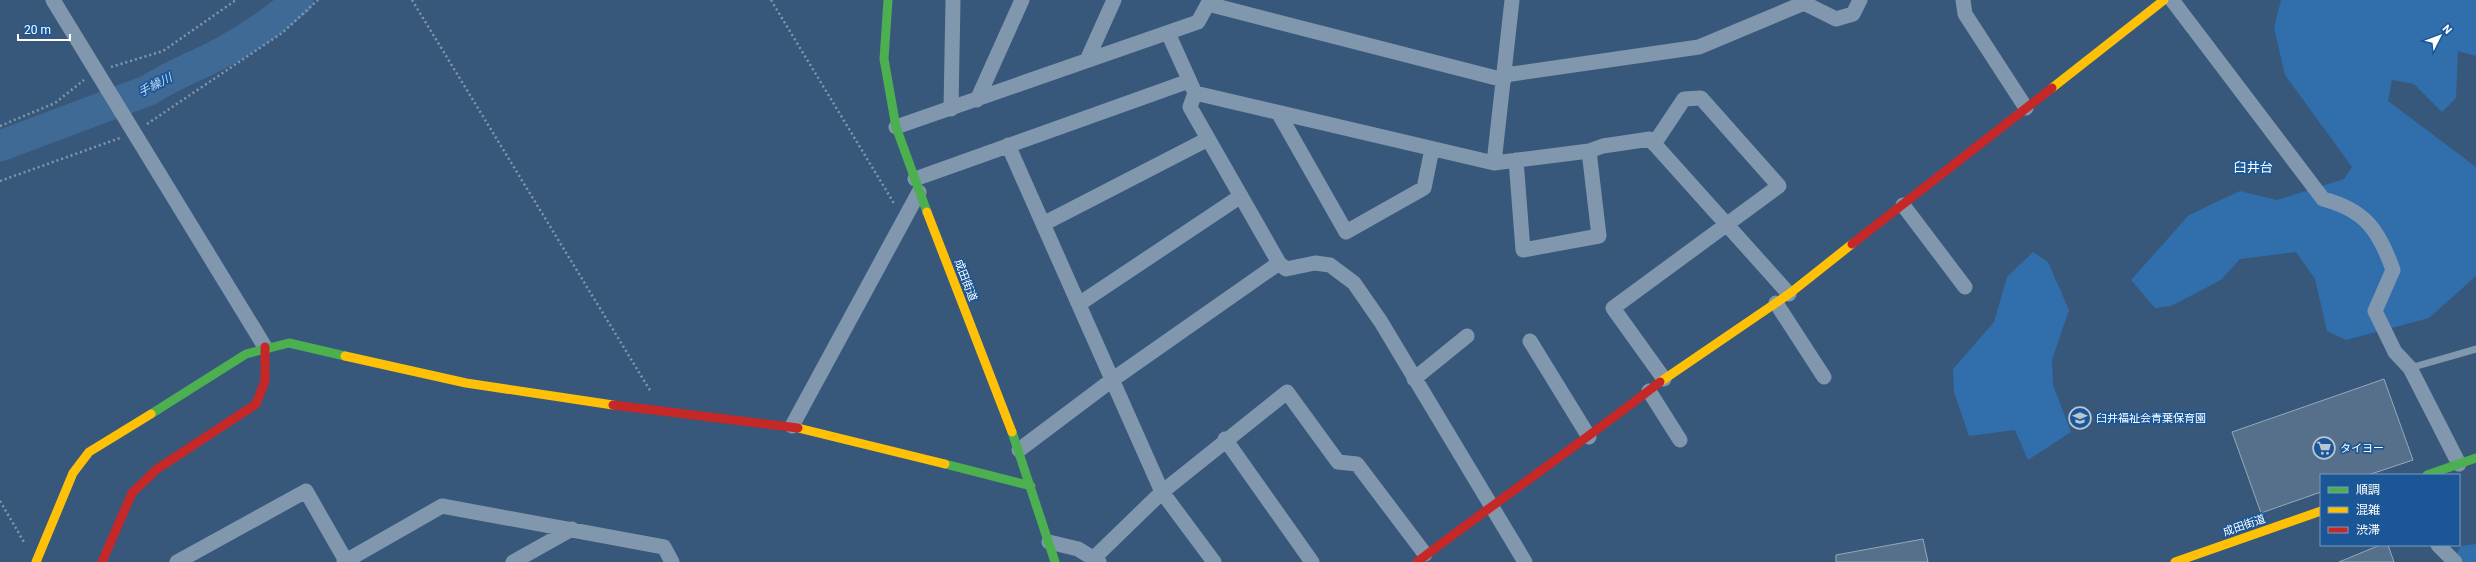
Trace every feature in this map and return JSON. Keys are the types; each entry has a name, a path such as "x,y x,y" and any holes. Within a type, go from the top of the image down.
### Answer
{"main road":[{"name":"成田街道","path":"888,0 884,59 896,127 917,186 1019,450 1054,562"},
{"path":"1421,558 1491,506 1589,437 1664,379 1788,294 2164,0"},
{"path":"36,562 73,473 89,452 246,354 265,347 289,343 466,383 664,413 792,426 1031,486"},
{"path":"102,562 132,493 157,469 256,404 265,381 265,347"},
{"path":"2430,474 2476,458"},
{"name":"成田街道","path":"2174,562 2320,511"}],"street":[{"path":"53,0 97,71 133,134 265,347"},
{"path":"951,109 953,0"},
{"path":"977,100 1022,0"},
{"path":"1087,60 1114,0"},
{"path":"1494,163 1505,77 1512,0"},
{"path":"896,127 1198,22 1209,2 1505,77 1699,47 1804,3 1836,19 1853,14 1860,0"},
{"path":"1963,0 1966,14 2026,108"},
{"path":"2172,0 2323,199 2344,204 2361,215 2384,245 2393,270 2375,311 2395,352 2410,368 2459,464"},
{"path":"1168,33 1192,87 1190,107 1280,264 1286,270 1315,263 1330,265 1354,283 1525,562"},
{"path":"792,426 903,218 917,186 1008,145 1192,87 1279,114 1494,163 1589,151 1603,146 1650,139 1788,294"},
{"path":"1654,144 1684,99 1702,98 1779,186 1613,308 1664,379"},
{"path":"1279,114 1346,232 1424,188 1432,149"},
{"path":"1043,224 1208,138"},
{"path":"1008,145 1162,492 1214,562"},
{"path":"1516,160 1523,250 1599,236 1589,151"},
{"path":"1079,304 1241,196"},
{"path":"1903,204 1965,287"},
{"path":"1019,450 1112,380 1280,264"},
{"path":"1776,303 1824,377"},
{"path":"1414,379 1468,336"},
{"path":"1530,341 1589,437"},
{"path":"1649,391 1680,440"},
{"path":"1049,542 1078,549 1096,560 1162,492 1225,440 1287,392 1338,462 1357,464 1421,558"},
{"path":"1225,440 1312,562"},
{"path":"177,562 306,491 345,562 442,506 664,547 672,562"},
{"path":"513,562 572,530"},
{"path":"2439,546 2455,562"}],"lane":[{"path":"2410,368 2476,349"}],"path":[{"path":"0,126 55,103 97,71 163,51 236,0"},
{"path":"0,181 133,134 282,33 318,0"},
{"path":"412,0 664,413"},
{"path":"771,0 903,218"},
{"path":"0,501 36,562"}],"shaded area":[{"path":"2281,0 2476,0 2476,56 2458,51 2456,98 2442,112 2414,84 2392,80 2388,101 2476,167 2476,276 2429,318 2346,340 2327,331 2315,279 2296,252 2240,259 2221,280 2171,306 2155,308 2131,280 2189,215 2240,191 2277,200 2344,179 2352,167 2285,75 2274,28"},
{"path":"2033,252 2048,262 2069,310 2052,360 2053,385 2071,432 2028,460 2015,430 1969,436 1954,392 1953,369 1994,322 2007,277"},
{"path":"2476,544 2476,562 2453,562 2461,546"}],"building":[{"path":"2384,379 2413,460 2371,474 2320,474 2320,492 2261,513 2232,432"},
{"path":"1923,539 1928,562 1836,562 1836,555"},
{"path":"2378,546 2388,546 2394,562 2339,562"}],"waterway":[{"name":"手繰川","path":"0,146 149,90 167,79 235,46 272,21 298,0"}],"traffic: fast":[{"path":"888,0 884,59 896,127 927,212"},
{"path":"151,414 246,354 289,343 345,356"},
{"path":"1012,432 1055,562"},
{"path":"2430,474 2476,458"},
{"path":"945,464 1031,486"}],"traffic: slow":[{"path":"2052,88 2164,0"},
{"path":"927,212 1012,432"},
{"path":"1660,382 1789,294 1852,244"},
{"path":"345,356 466,383 613,405"},
{"path":"36,562 73,473 89,452 151,414"},
{"path":"798,428 945,464"},
{"path":"2175,562 2320,511"}],"traffic: jam":[{"path":"1852,244 2052,88"},
{"path":"102,562 132,493 157,469 256,404 265,381 265,347"},
{"path":"1417,562 1600,428 1660,382"},
{"path":"613,405 798,428"}],"place":[{"name":"臼井福祉会青葉保育園","path":"2080,418"},
{"name":"タイヨー","path":"2324,448"}],"district":[{"name":"臼井台","path":"2253,167"}]}
